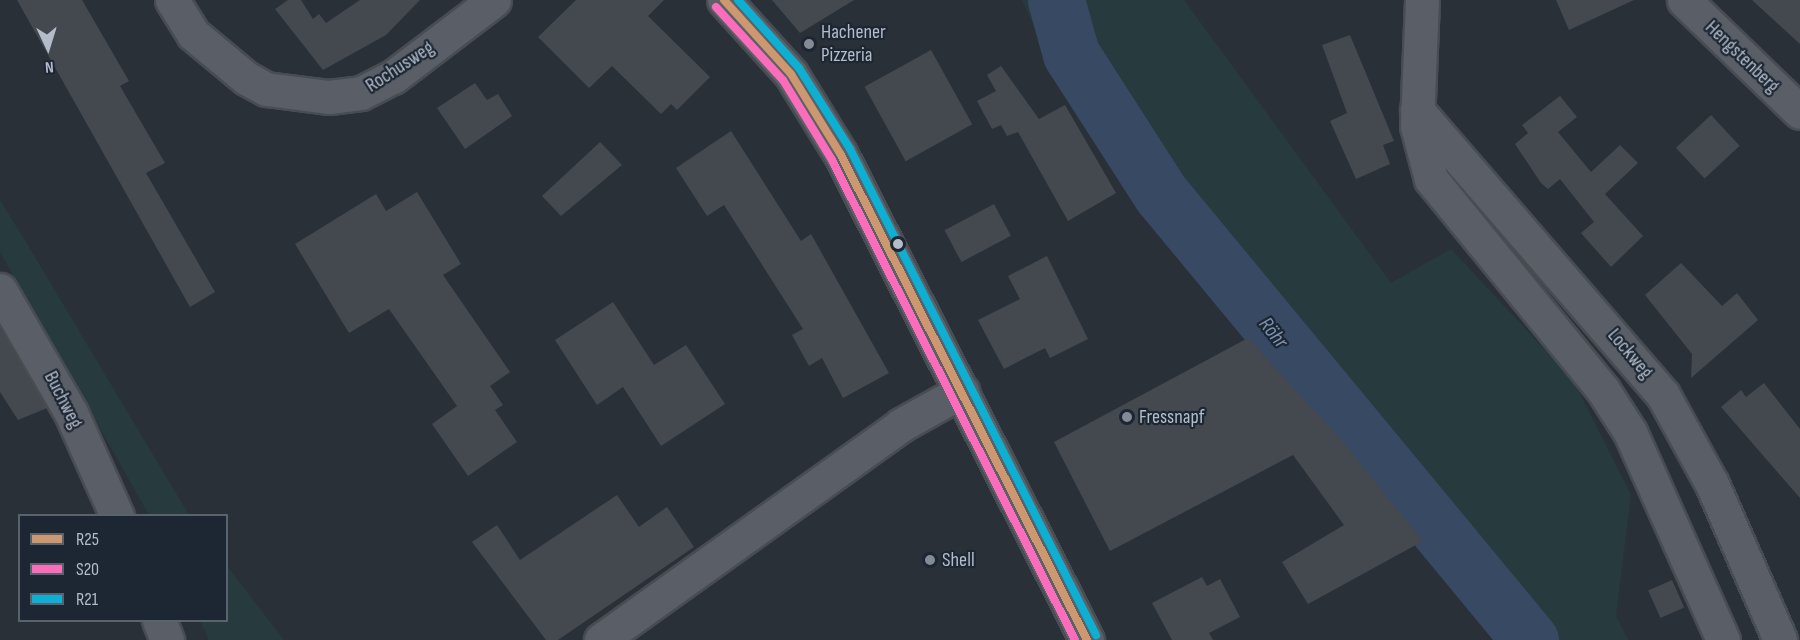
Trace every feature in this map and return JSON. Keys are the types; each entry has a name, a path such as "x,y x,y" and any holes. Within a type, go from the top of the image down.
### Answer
{"main road":[{"path":"724,0 791,74 841,155 1087,640"}],"street":[{"name":"Rochusweg","path":"172,0 193,33 228,66 266,89 298,96 361,93 393,77 494,0"},
{"path":"1422,0 1417,110 1431,179 1603,390 1629,432 1723,640"},
{"name":"Hengstenberg","path":"1684,0 1800,112"},
{"name":"Lockweg","path":"1417,110 1663,395 1712,484 1780,640"},
{"name":"Buchweg","path":"0,290 71,413 116,514"},
{"path":"601,640 901,424 962,392"},
{"path":"159,622 167,640"}],"green space":[{"path":"1022,0 1184,0 1391,283 1451,249 1573,380 1631,495 1616,616 1628,640 1548,640 1370,434 1235,293 1050,62"},
{"path":"0,200 188,514 148,514 0,252"},
{"path":"228,567 284,640 209,640 200,622 228,622"}],"building":[{"path":"17,0 82,0 129,81 120,86 165,163 146,173 215,292 190,307"},
{"path":"288,0 301,0 313,19 319,14 326,23 360,0 420,0 386,35 323,70 275,9"},
{"path":"576,0 664,0 648,16 710,77 677,110 671,104 661,114 612,66 589,88 538,37"},
{"path":"772,0 854,0 800,33"},
{"path":"1556,0 1634,0 1569,30"},
{"path":"1752,0 1800,0 1800,44"},
{"path":"1350,35 1394,141 1383,145 1390,164 1356,179 1330,121 1347,113 1322,45"},
{"path":"931,50 972,124 906,161 865,87"},
{"path":"1001,66 1039,119 1065,105 1116,193 1068,221 1018,132 1007,136 1001,125 992,129 977,101 996,91 987,75"},
{"path":"475,83 487,100 498,94 512,116 465,149 437,108"},
{"path":"1560,96 1577,117 1558,132 1591,172 1620,145 1638,163 1605,194 1643,236 1611,267 1581,233 1594,222 1560,179 1548,189 1541,183 1515,144 1528,133 1522,125"},
{"path":"1711,115 1740,146 1705,178 1676,148"},
{"path":"731,131 801,241 811,234 889,373 843,398 822,358 809,366 792,335 803,329 724,205 707,216 676,168"},
{"path":"600,142 622,165 561,216 542,196"},
{"path":"417,192 461,264 443,275 510,372 490,386 503,405 495,410 517,442 468,476 432,424 457,406 389,309 349,333 295,244 376,194 386,211"},
{"path":"994,204 1011,236 961,262 945,230"},
{"path":"1047,256 1088,339 1050,358 1045,348 1004,369 978,320 1020,299 1008,276"},
{"path":"1681,263 1722,306 1737,293 1758,320 1691,378 1692,354 1645,295"},
{"path":"613,302 654,365 686,345 725,404 661,446 623,387 597,405 555,340"},
{"path":"0,328 47,408 18,420 0,392"},
{"path":"1248,338 1342,441 1423,541 1308,604 1282,562 1344,525 1293,455 1110,551 1054,442"},
{"path":"1764,383 1800,429 1800,498 1721,407 1741,390 1746,397"},
{"path":"617,495 639,527 667,507 694,547 558,640 546,640 472,542 497,525 520,560"},
{"path":"1202,577 1207,586 1220,579 1240,617 1209,633 1213,640 1172,640 1152,603"},
{"path":"1672,580 1684,607 1660,618 1648,591"}],"waterway":[{"name":"Röhr","path":"1056,0 1071,54 1161,194 1530,640"}],"transit line":[{"name":"R25","path":"724,0 791,74 841,155 1087,640"},
{"name":"R21","path":"738,0 799,68 850,149 1096,635"},
{"name":"S20","path":"716,7 783,80 832,160 1075,640"}],"place":[{"name":"Hachener Pizzeria","path":"809,44"},
{"name":"Fressnapf","path":"1127,417"},
{"name":"Shell","path":"930,560"}]}
